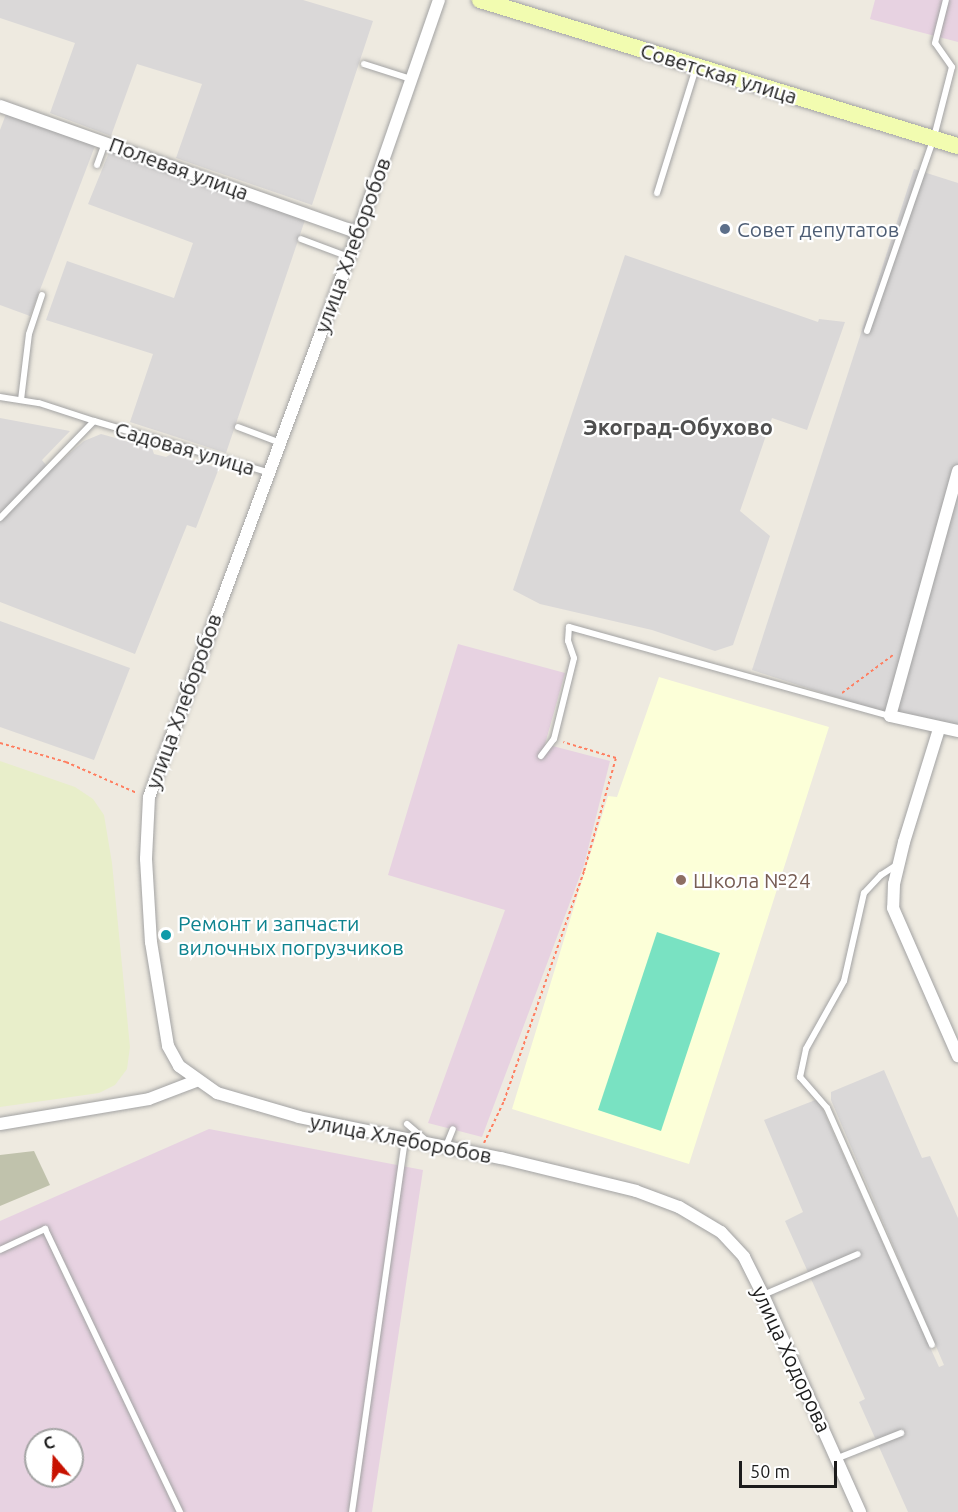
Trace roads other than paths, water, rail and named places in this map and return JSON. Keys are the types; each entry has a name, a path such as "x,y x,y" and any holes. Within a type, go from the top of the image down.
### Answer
{"main road":[{"name":"Советская улица","path":"480,0 958,146"}],"street":[{"name":"улица Хлеборобов","path":"439,0 349,257 278,442 148,797 146,859 159,1009 168,1046 179,1066 196,1081 217,1094 299,1117 479,1154 636,1191 703,1221"},
{"name":"Полевая улица","path":"0,106 358,232"},
{"path":"958,471 891,716 939,729 958,731"},
{"path":"939,729 899,864 893,908 958,1056"},
{"path":"0,1124 149,1099 196,1081"},
{"name":"улица Ходорова","path":"703,1221 721,1232 744,1257 838,1458 860,1512"}],"lane":[{"path":"867,331 934,137 952,67 935,44 946,0"},
{"path":"364,64 411,79"},
{"path":"657,193 696,66"},
{"path":"97,165 105,142"},
{"path":"301,239 349,257"},
{"path":"21,400 29,334 42,295"},
{"path":"0,396 94,421"},
{"name":"Садовая улица","path":"0,518 94,421 267,472"},
{"path":"238,427 278,442"},
{"path":"541,756 554,740 574,658 568,641 569,627 891,716"},
{"path":"899,864 881,874 864,893 844,981 806,1049 800,1077 827,1108 932,1345"},
{"path":"406,1124 428,1143"},
{"path":"446,1147 453,1129"},
{"path":"352,1512 405,1139"},
{"path":"0,1250 45,1229 180,1512"},
{"path":"763,1294 858,1254"},
{"path":"838,1458 902,1433"}],"place":[{"name":"Совет депутатов","path":"725,229"},
{"name":"Школа №24","path":"681,880"},
{"name":"Ремонт и запчасти вилочных погрузчиков","path":"166,935"}],"district":[{"name":"Экоград-Обухово","path":"678,427"}]}
